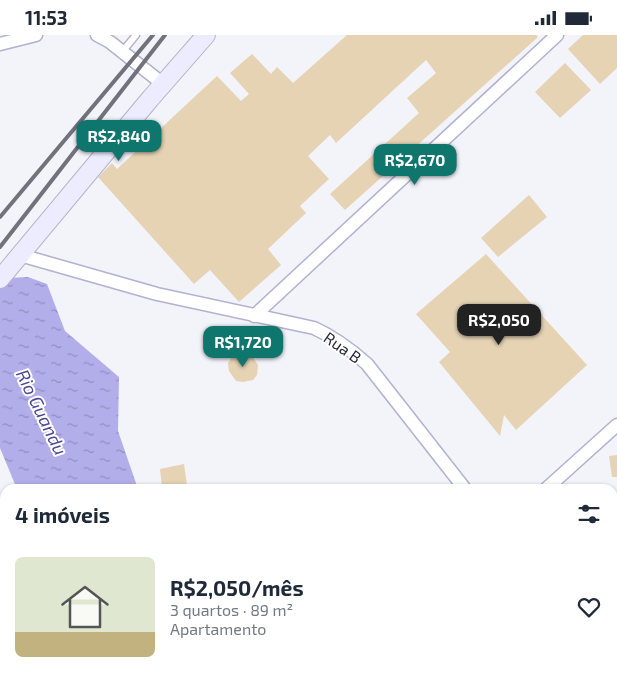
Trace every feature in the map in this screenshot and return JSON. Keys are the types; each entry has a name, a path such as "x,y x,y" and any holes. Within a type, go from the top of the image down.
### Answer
{"street":[{"path":"0,44 36,35"},
{"path":"97,35 163,83"},
{"path":"4,274 163,83 206,35"},
{"path":"254,316 557,35"},
{"name":"Rua B","path":"20,255 157,294 314,328 331,336 349,348 366,364 461,484"},
{"path":"552,484 616,426"}],"lane":[{"path":"122,52 136,35"}],"water":[{"name":"Rio Guandu","path":"0,273 8,278 28,277 47,284 65,331 119,377 118,431 136,484 15,484 0,448"}],"building":[{"path":"347,35 536,35 538,37 345,210 330,194 419,113 407,98 436,73 426,60 336,143 330,135 308,156 329,179 300,206 306,213 268,249 281,265 239,302 210,270 194,284 98,177 112,163 117,169 217,76 241,101 249,94 230,73 252,54 271,74 277,67 293,83"},
{"path":"583,35 617,35 617,68 600,84 568,49"},
{"path":"565,63 591,90 560,118 535,92"},
{"path":"529,195 547,217 498,257 481,238"},
{"path":"486,254 587,365 516,430 504,415 500,436 439,362 450,352 416,314"},
{"path":"240,355 252,356 258,365 257,375 253,380 236,381 229,371 228,363 232,357"},
{"path":"617,455 617,477 612,477 609,456"},
{"path":"184,464 187,484 162,484 160,469"}],"railway":[{"path":"0,217 153,35"},
{"path":"0,247 165,35"}]}
